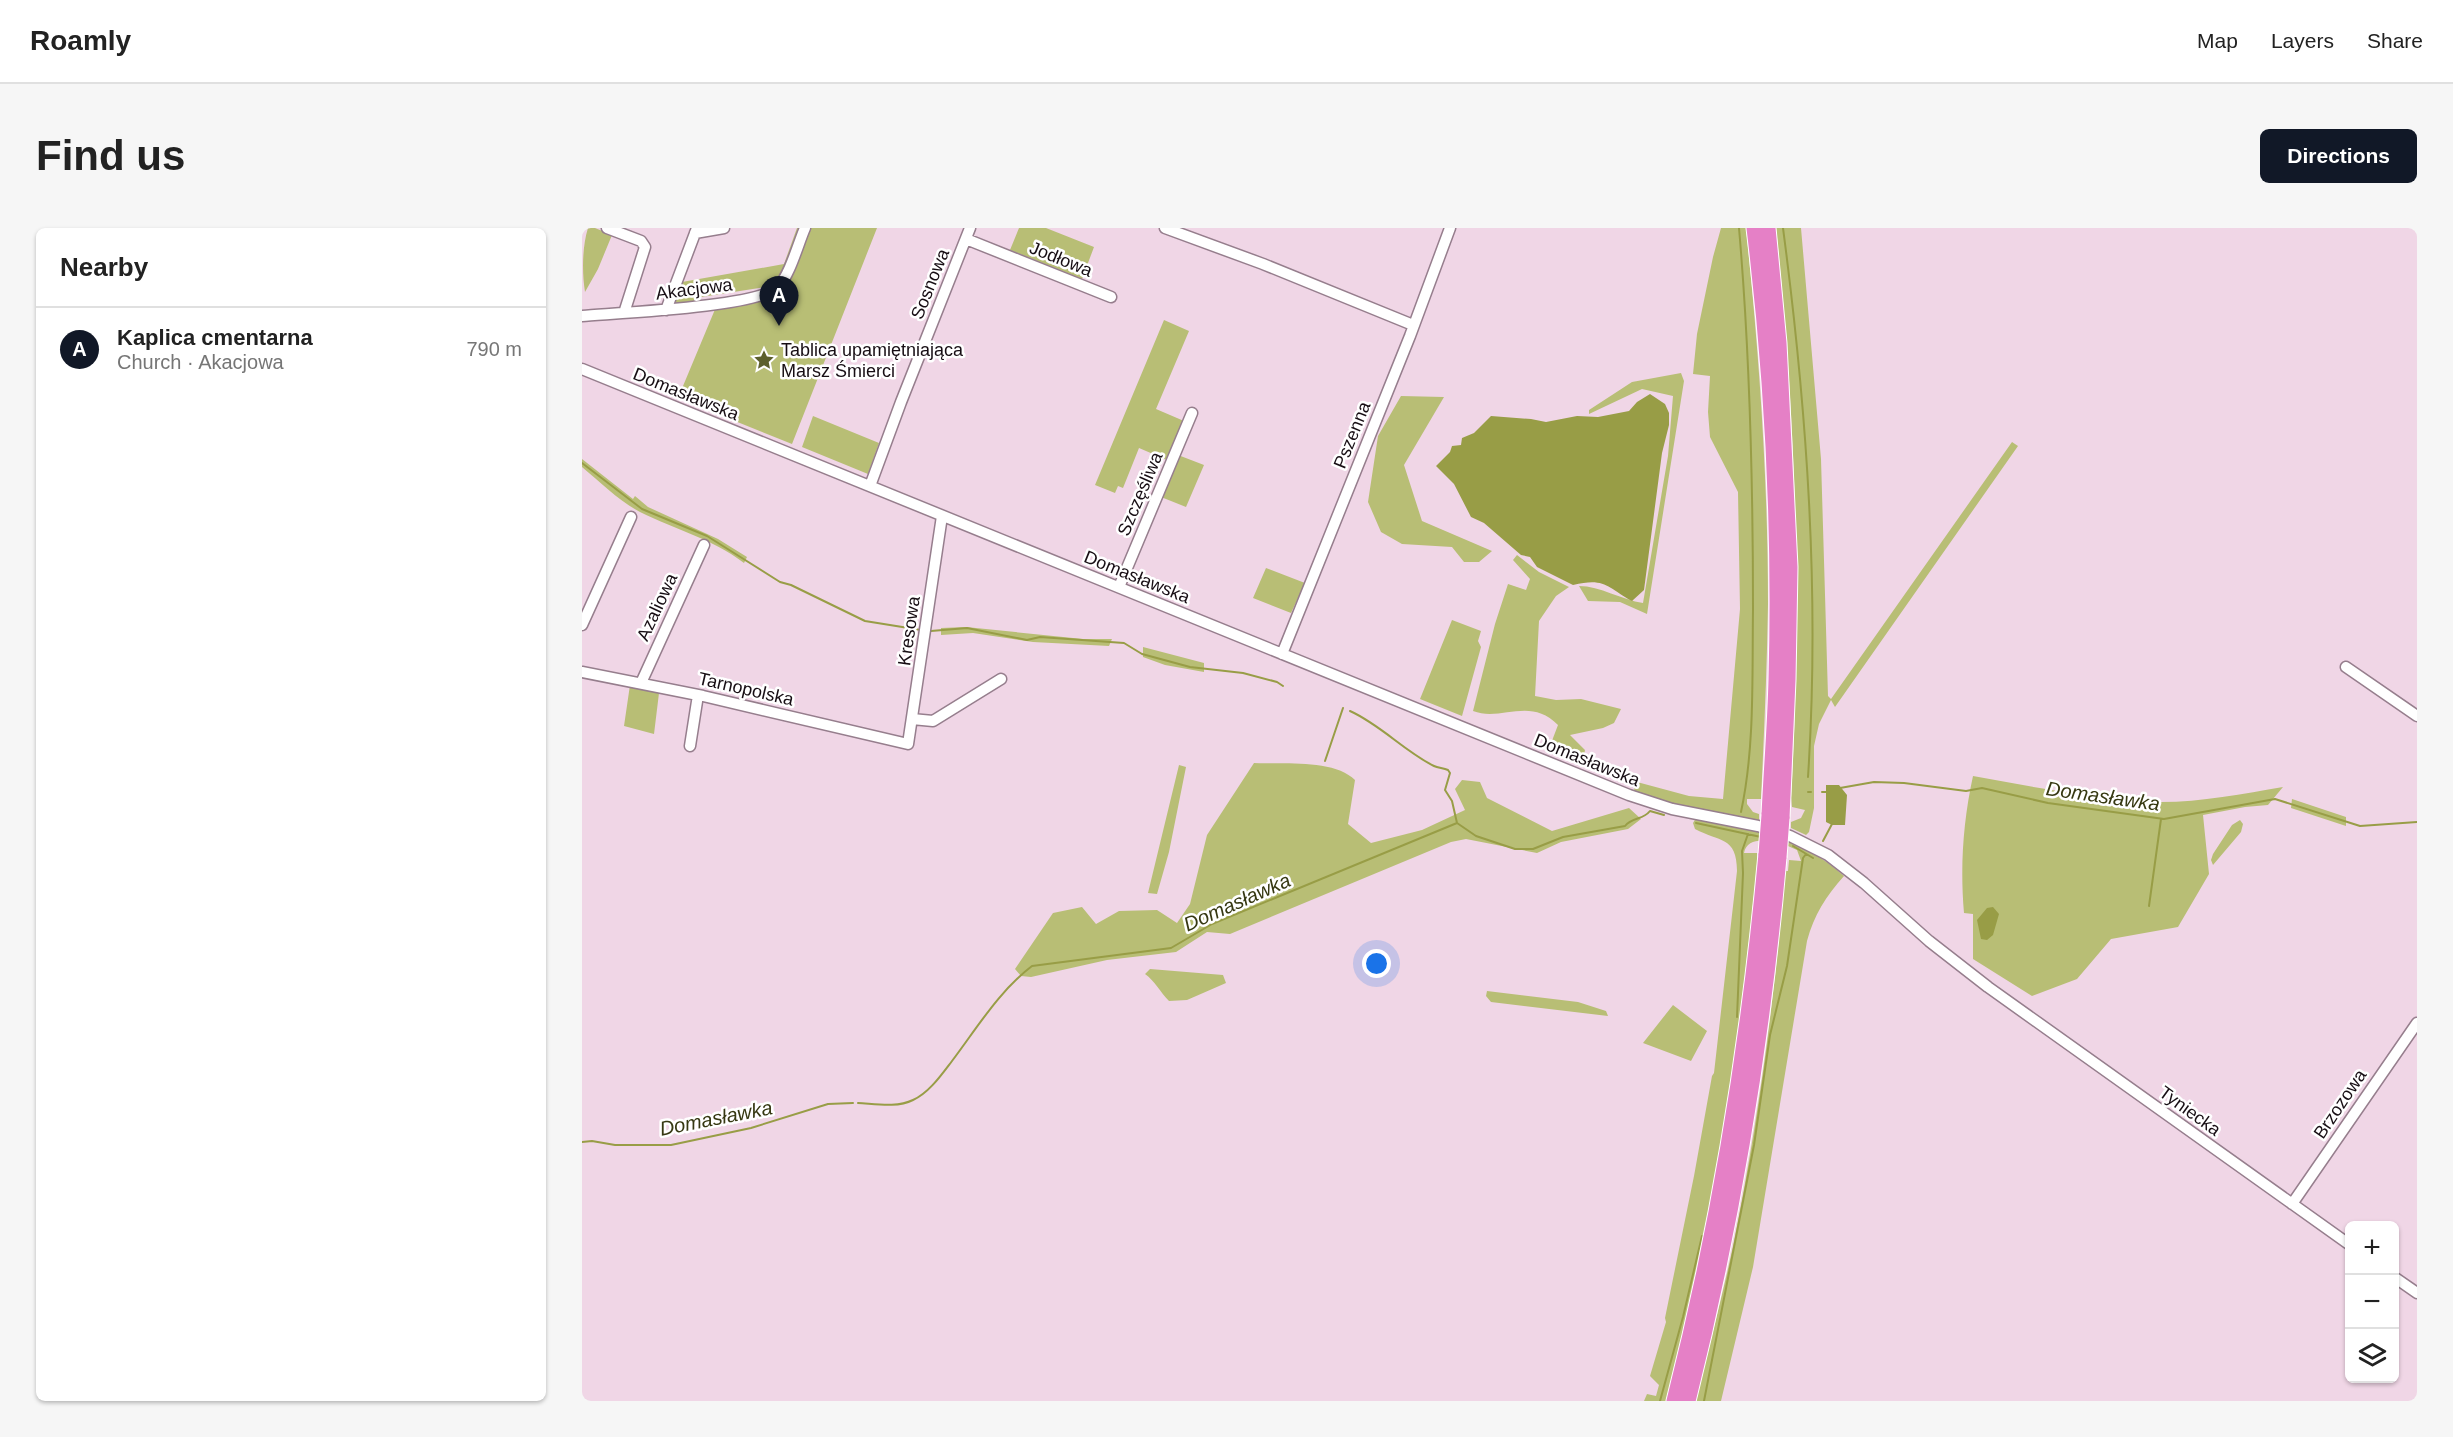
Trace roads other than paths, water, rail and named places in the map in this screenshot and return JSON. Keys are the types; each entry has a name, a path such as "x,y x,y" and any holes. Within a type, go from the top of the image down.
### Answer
{"highway":[{"path":"1754,228 1767,362 1776,567 1776,817"},
{"path":"1674,1401 1710,1249 1732,1132 1772,856 1788,680 1790,567 1780,354 1768,228"},
{"path":"1688,1401 1723,1251 1746,1133 1766,987 1772,856"}],"street":[{"path":"607,228 641,241 645,247 624,313"},
{"path":"666,310 696,231 724,228"},
{"name":"Akacjowa","path":"582,315 666,310 728,302 772,292 783,281 805,228"},
{"name":"Sosnowa","path":"870,486 970,228"},
{"path":"1165,228 1255,261 1413,325"},
{"name":"Pszenna","path":"1282,654 1450,228"},
{"name":"Jodłowa","path":"966,239 1111,297"},
{"name":"Domasławska","path":"582,369 1629,795 1791,836 1828,855 1929,941 2011,1003"},
{"name":"Szczęśliwa","path":"1119,588 1192,413"},
{"name":"Kresowa","path":"901,744 908,744 942,516"},
{"path":"582,625 631,517"},
{"name":"Azaliowa","path":"641,682 704,545"},
{"path":"2346,667 2417,716"},
{"name":"Tarnopolska","path":"582,672 641,682 901,744"},
{"path":"912,719 933,721 1001,680"},
{"path":"690,746 698,695"},
{"name":"Tyniecka","path":"2011,1003 2345,1242"},
{"name":"Brzozowa","path":"2292,1204 2417,1023"},
{"path":"2399,1280 2417,1293"}],"waterway":[{"path":"1739,228 1748,371 1753,561 1751,737 1741,812"},
{"path":"1783,228 1799,365 1809,502 1813,640 1808,777"},
{"path":"582,463 642,509 707,536 780,582 791,585 865,621 921,630"},
{"path":"931,631 967,628 1027,640 1040,637 1124,643 1142,654 1190,667 1243,673 1277,682 1283,686"},
{"path":"1325,761 1343,708"},
{"path":"1350,711 1372,723 1423,760 1448,770 1450,773 1445,790 1452,801 1457,823"},
{"name":"Domasławka","path":"1840,788 1874,782 1904,783 1966,791 1982,788 2048,803 2164,819 2275,799 2360,826 2417,822"},
{"name":"Domasławka","path":"858,1103 900,1104 919,1097 944,1072 999,998 1032,966 1171,948 1212,924 1457,823 1476,836 1515,849 1533,849 1563,837 1625,826 1650,811 1664,815"},
{"path":"2149,906 2161,819"},
{"name":"Domasławka","path":"1696,823 1761,837"},
{"name":"Domasławka","path":"1823,841 1832,824"},
{"path":"1737,1017 1742,851 1748,834"},
{"name":"Domasławka","path":"1793,846 1813,858"},
{"path":"1704,1401 1754,1145 1770,1035 1787,966 1803,858 1806,854"},
{"name":"Domasławka","path":"582,1142 592,1141 615,1145 671,1145 751,1128 828,1104 853,1103"},
{"path":"1660,1401 1702,1236"}],"place":[{"name":"Kaplica cmentarna","path":"779,326"},
{"name":"Tablica upamiętniająca Marsz Śmierci","path":"764,360"}]}
